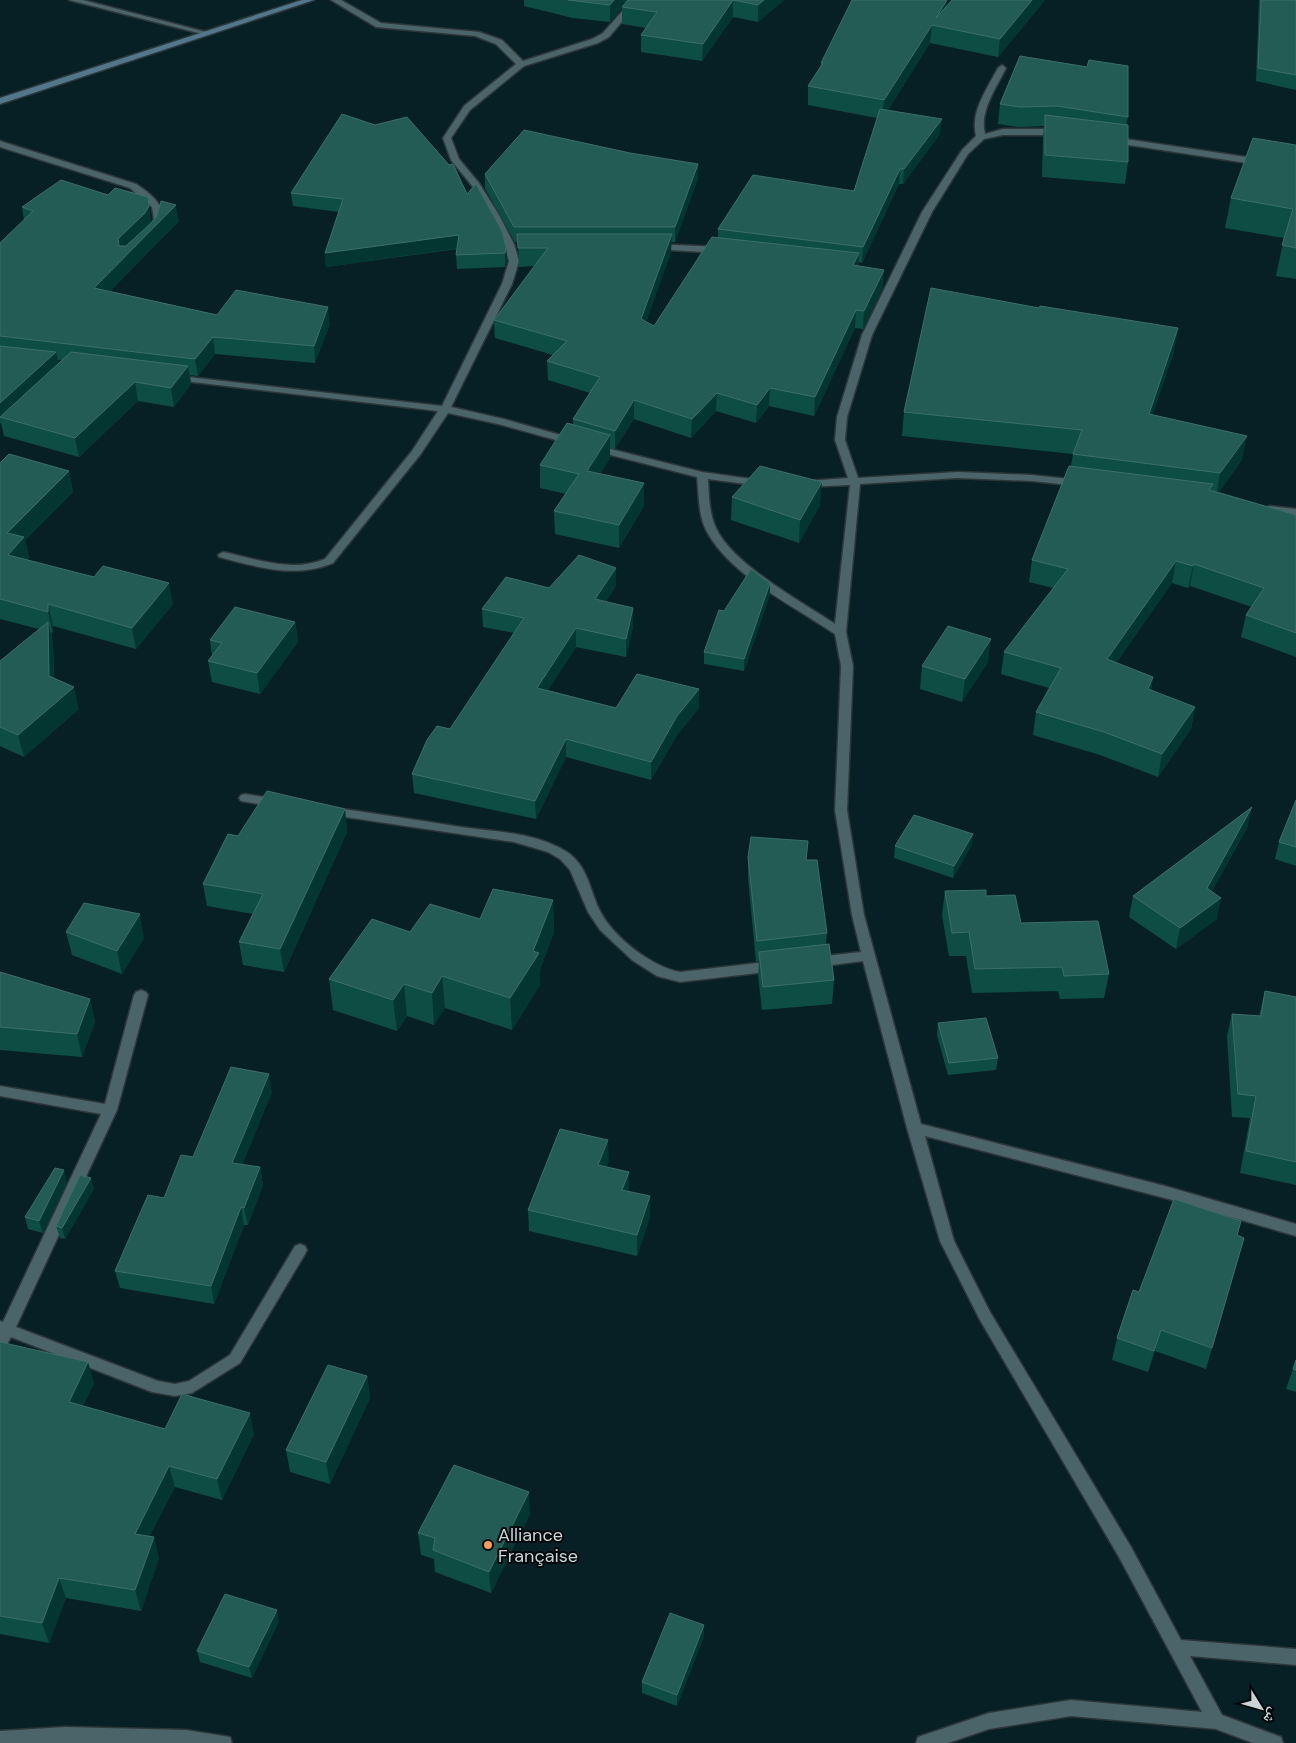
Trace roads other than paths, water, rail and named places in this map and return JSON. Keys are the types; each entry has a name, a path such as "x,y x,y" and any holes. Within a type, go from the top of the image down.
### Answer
{"main road":[{"path":"0,101 310,0"}],"street":[{"path":"72,0 206,33"},
{"path":"335,0 379,25 476,34 499,42 521,64"},
{"path":"223,555 299,570 318,568 329,562 416,453 445,409 508,284 514,258 515,247 481,192 448,150 447,138 467,108 521,64 595,41 606,35 636,0"},
{"path":"982,137 978,128 978,116 1002,68"},
{"path":"1073,134 1025,131 982,137 965,152 892,272 867,335 842,417 840,440 855,482 840,632 847,666 841,810 858,915 868,956 914,1128 947,1241 985,1316 1125,1552 1216,1722"},
{"path":"1102,139 1267,163"},
{"path":"0,144 133,186 149,197 159,210 159,222 152,236"},
{"path":"640,246 735,252"},
{"path":"161,376 445,409 500,421 702,475 772,484"},
{"path":"702,475 704,506 712,530 731,555 840,632"},
{"path":"798,484 958,475 1032,478 1086,484"},
{"path":"1255,508 1296,512"},
{"path":"244,798 292,806"},
{"path":"312,808 504,837 556,850 566,857 577,870 595,913 608,930 651,967 667,974 680,977 868,956"},
{"path":"141,995 110,1110 2,1334 157,1387 175,1390 192,1387 235,1359 300,1250"},
{"path":"0,1091 110,1110"},
{"path":"914,1128 1165,1192 1296,1230"},
{"path":"1176,1647 1296,1657"},
{"path":"924,1743 989,1721 1071,1708 1216,1722 1275,1743"},
{"path":"0,1739 65,1735 186,1738 224,1743"}],"place":[{"name":"Alliance Française","path":"488,1545"}]}
